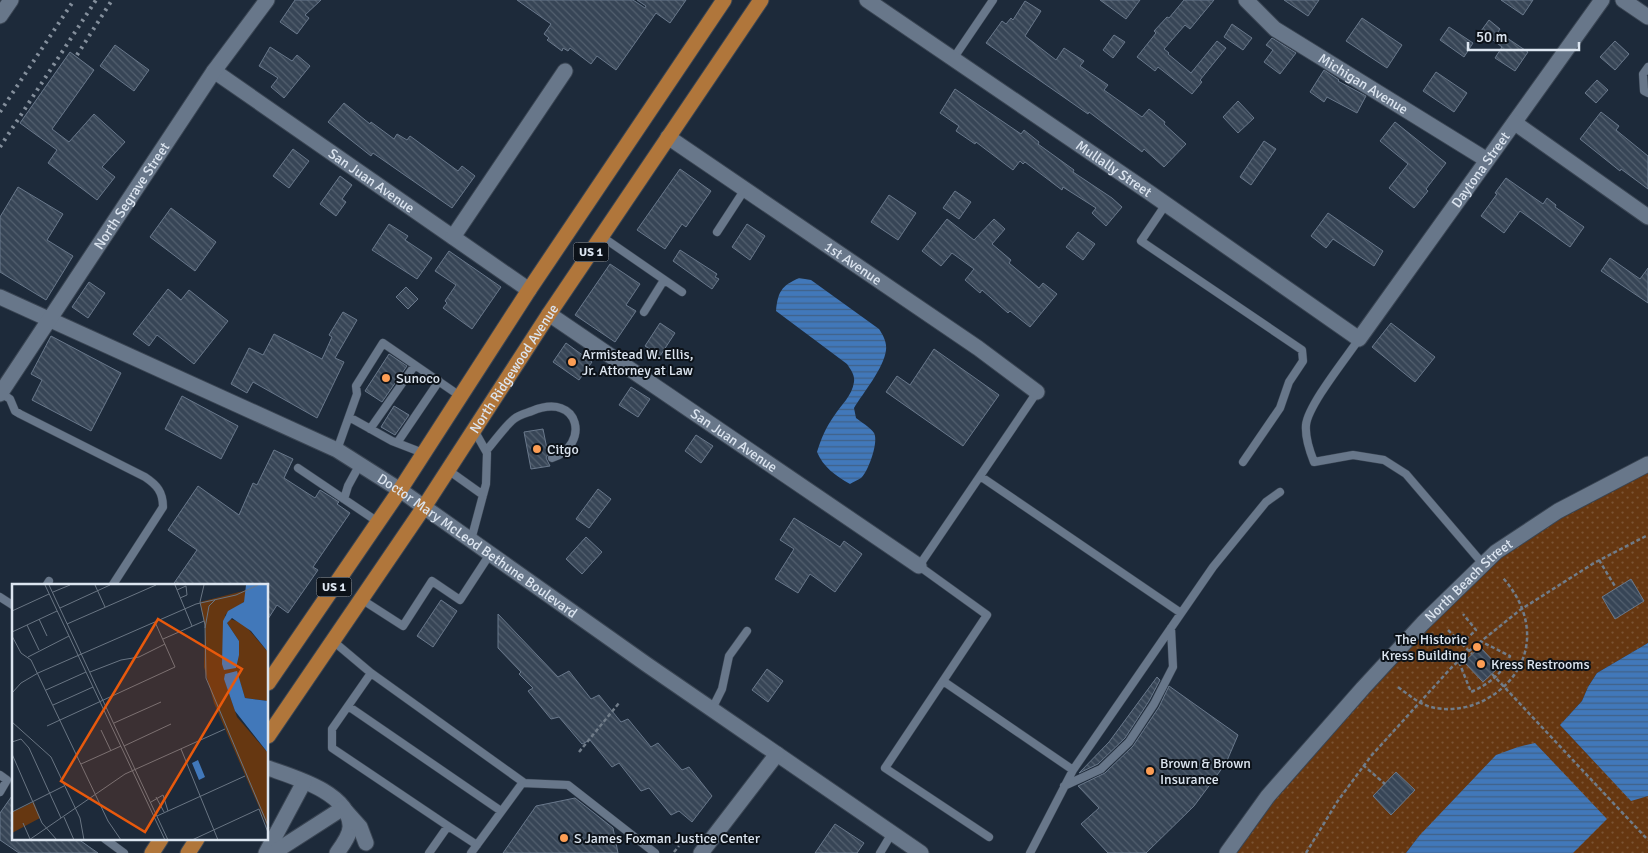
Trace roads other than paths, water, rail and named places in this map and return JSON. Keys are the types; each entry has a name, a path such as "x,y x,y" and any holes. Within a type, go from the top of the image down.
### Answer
{"main road":[{"name":"US 1","path":"269,682 400,490 529,290 724,0"},
{"name":"North Ridgewood Avenue","path":"269,735 424,507 601,236 761,0"},
{"path":"152,853 160,840"},
{"path":"165,853 167,840"},
{"path":"188,853 196,840"}],"street":[{"path":"0,16 12,0"},
{"name":"North Segrave Street","path":"0,393 214,71 267,0"},
{"name":"Mullally Street","path":"867,0 1166,204 1359,339"},
{"name":"Michigan Avenue","path":"1246,0 1275,29 1487,160"},
{"name":"Daytona Street","path":"1359,339 1602,0"},
{"path":"1623,0 1648,17"},
{"name":"San Juan Avenue","path":"214,71 529,290"},
{"path":"453,237 564,71"},
{"path":"1514,123 1648,217"},
{"name":"1st Avenue","path":"668,137 978,348 1037,392"},
{"name":"Doctor Mary McLeod Bethune Boulevard","path":"0,297 337,450 400,490 921,853"},
{"name":"San Juan Avenue","path":"550,314 918,566"},
{"name":"North Beach Street","path":"1227,853 1268,796 1362,688 1423,623 1483,564 1496,552 1558,511 1648,464"},
{"path":"701,853 778,754"},
{"path":"269,768 324,791 360,827 368,848"},
{"path":"266,853 304,782"},
{"path":"274,853 343,808"},
{"path":"336,853 347,837 350,826 347,814 343,808"}],"lane":[{"path":"953,59 993,0"},
{"path":"1648,66 1643,74 1644,91 1648,93"},
{"path":"717,232 745,189"},
{"path":"1166,204 1141,241 1302,350 1303,361 1290,382 1280,408 1243,462"},
{"path":"601,236 682,292"},
{"path":"644,312 664,280"},
{"path":"1359,339 1312,406 1306,424 1309,450 1314,462 1353,455 1384,460 1406,474 1483,564"},
{"path":"337,450 357,394 356,386 383,342 460,396"},
{"path":"370,429 415,365"},
{"path":"397,443 439,381"},
{"path":"989,838 885,768 987,615 918,566 1037,392"},
{"path":"0,393 10,399 15,411 154,482 159,489 163,498 163,507 113,584"},
{"path":"486,451 515,418 545,406 561,407 573,418 575,438 566,450 552,458"},
{"path":"349,417 397,443 423,453"},
{"path":"471,540 486,484 486,451 474,430"},
{"path":"344,499 348,486 360,464"},
{"path":"298,468 378,522"},
{"path":"448,470 483,495"},
{"path":"980,476 1181,613"},
{"path":"1030,853 1073,770 1171,627 1213,567 1266,502 1280,492"},
{"path":"361,599 403,626 432,582 460,600 490,554"},
{"path":"0,597 12,605"},
{"path":"1064,786 1101,769 1129,742 1154,704 1173,667 1171,627"},
{"path":"712,709 722,689 729,656 747,631"},
{"path":"333,641 371,673 522,783"},
{"path":"371,673 332,729 332,748 477,846"},
{"path":"943,681 1073,770"},
{"path":"348,706 501,811"},
{"path":"0,775 10,780 0,792"},
{"path":"471,853 522,783"},
{"path":"522,783 568,784 655,853"},
{"path":"429,853 448,826"},
{"path":"880,853 892,833"},
{"path":"106,840 124,853"}],"water":[{"path":"799,278 811,280 879,329 885,341 886,350 881,365 854,408 856,418 874,433 874,450 864,475 850,484 830,471 817,452 829,424 851,392 854,377 847,364 776,311 781,290"},
{"path":"1648,643 1648,796 1631,801 1560,725 1582,701 1597,673"},
{"path":"1535,743 1607,819 1573,853 1406,853 1419,836 1496,755"}],"railway":[{"path":"0,112 74,0"},
{"path":"0,147 96,0"},
{"path":"77,55 112,0"}],"place":[{"name":"Armistead W. Ellis, Jr. Attorney at Law","path":"572,362"},
{"name":"Sunoco","path":"386,378"},
{"name":"Citgo","path":"537,449"},
{"name":"The Historic Kress Building","path":"1477,647"},
{"name":"Kress Restrooms","path":"1481,664"},
{"name":"Brown & Brown Insurance","path":"1150,771"},
{"name":"S James Foxman Justice Center","path":"564,838"}]}
